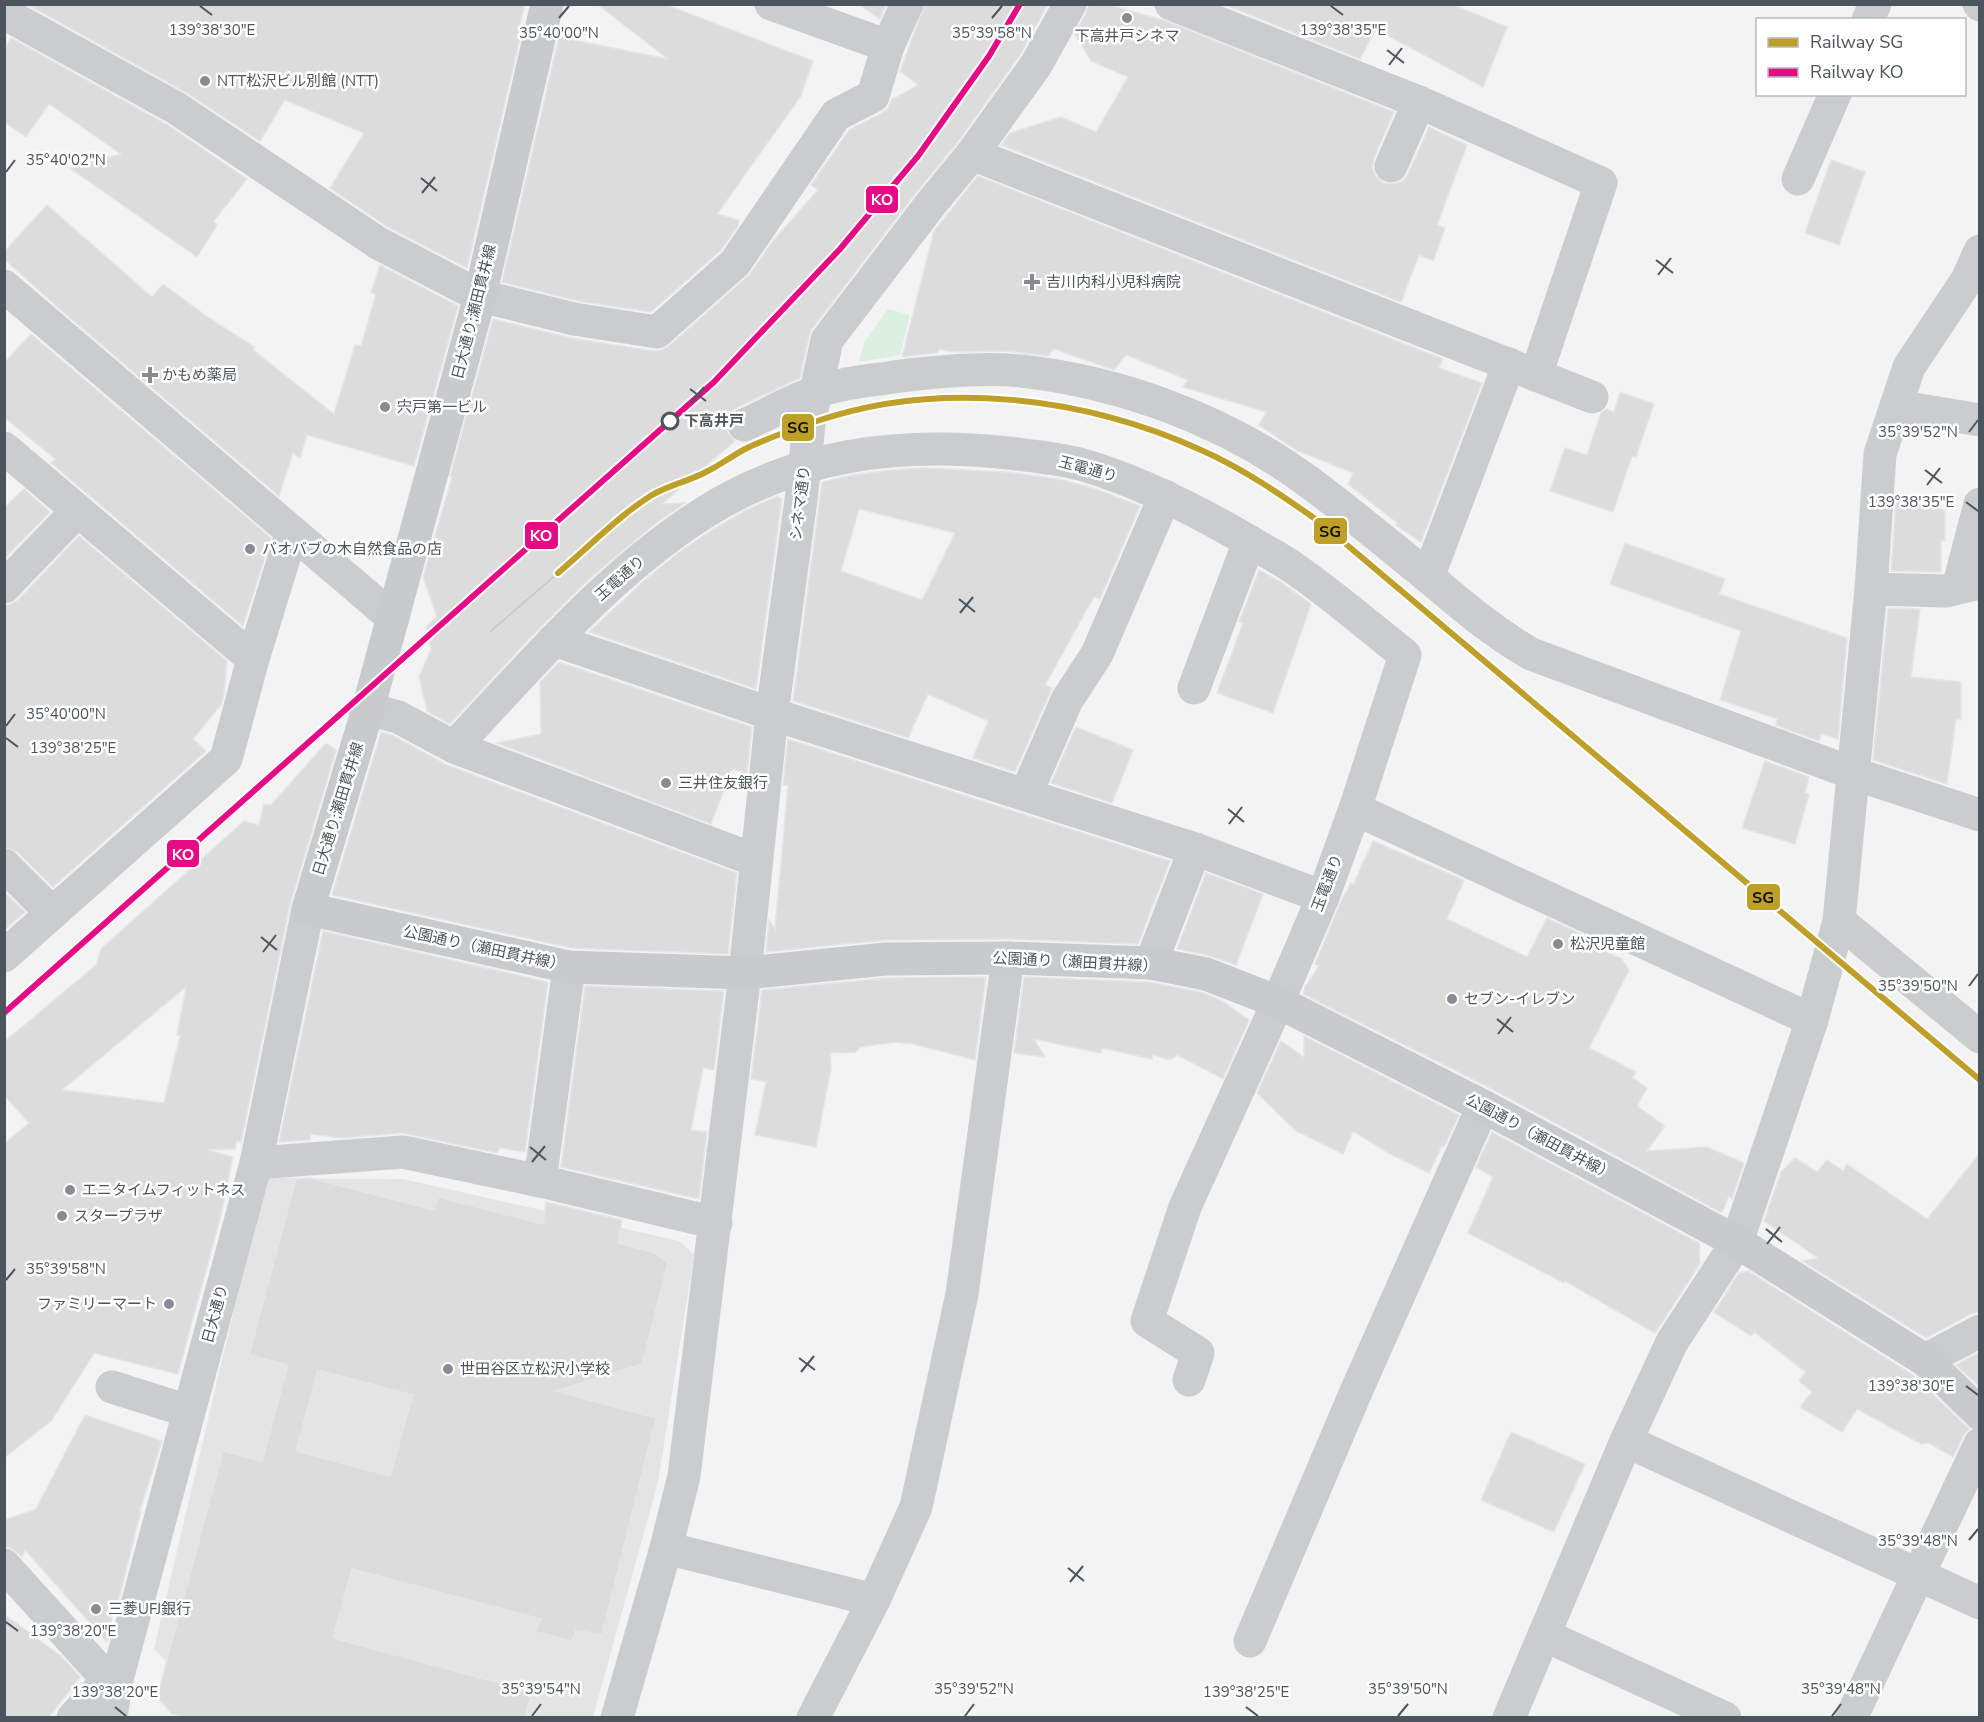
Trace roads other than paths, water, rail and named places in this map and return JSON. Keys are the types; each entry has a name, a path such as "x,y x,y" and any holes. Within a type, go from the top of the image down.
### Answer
{"main road":[{"name":"日大通り;瀬田貫井線","path":"308,909 368,709 480,296 547,4"},
{"name":"公園通り（瀬田貫井線）","path":"308,909 569,967 745,973 886,959 1008,958 1151,963 1206,974 1278,1002 1483,1106 1737,1242 1926,1360 1980,1414"}],"street":[{"path":"771,4 888,46"},
{"path":"4,13 176,108 378,243 480,296 574,319 657,332 735,263 836,115 873,96 888,46 907,4"},
{"name":"シネマ通り","path":"617,1718 666,1548 684,1476 745,973 772,714 807,439 814,392 826,340 972,154 1036,65 1070,4"},
{"path":"1171,4 1419,102 1601,183 1522,370 1428,577"},
{"path":"1869,18 1875,4"},
{"path":"1798,179 1834,96"},
{"path":"1391,166 1419,102"},
{"path":"972,154 1592,397"},
{"path":"1509,1718 1626,1441 1672,1342 1737,1242 1812,1020 1839,921 1855,774 1880,454 1909,367 1967,280 1980,251"},
{"path":"4,286 393,618"},
{"path":"744,425 814,392 911,375 1018,371 1073,379 1118,391 1195,418 1262,450 1355,517 1508,641 1531,654 1855,774 1980,815"},
{"path":"1896,406 1980,420"},
{"path":"4,448 253,659"},
{"name":"玉電通り","path":"454,747 554,640 614,581 702,515 746,489 805,467 840,457 884,452 926,448 974,449 1076,463 1122,478 1203,514 1294,568 1405,655 1355,809 1323,897 1185,1207 1147,1321 1198,1353 1190,1380"},
{"path":"1026,794 1067,700 1097,654 1165,496"},
{"path":"1871,589 1946,591 1969,586 1980,504"},
{"path":"4,586 77,511"},
{"path":"4,956 226,759 253,659 292,532"},
{"path":"1194,688 1249,542"},
{"path":"554,640 772,714 1195,849 1323,897"},
{"path":"368,709 398,717 454,747 755,860"},
{"path":"1355,809 1812,1020"},
{"path":"1151,963 1195,849"},
{"path":"4,865 52,913"},
{"name":"日大通り","path":"111,1718 112,1682 256,1163 308,909"},
{"path":"1839,921 1980,1037"},
{"path":"813,1718 874,1600 916,1507 962,1294 1008,958"},
{"path":"540,1181 569,967"},
{"path":"1250,1641 1355,1394 1483,1106"},
{"path":"256,1163 403,1152 540,1181 716,1223"},
{"path":"1926,1360 1980,1331"},
{"path":"112,1387 188,1411"},
{"path":"1626,1441 1980,1602"},
{"path":"1851,1718 1980,1444"},
{"path":"666,1548 874,1600"},
{"path":"4,1565 112,1682 73,1718"},
{"path":"1544,1635 1725,1718"}],"tram line":[{"path":"491,631 558,573"}],"rail line":[{"name":"KO","path":"4,1013 714,382 840,249 918,156 989,56 1020,4"},
{"name":"SG","path":"558,573 615,522 652,495 699,475 745,449 772,437 864,408 913,400 962,398 1012,400 1061,406 1109,417 1156,432 1201,450 1248,474 1321,523 1980,1080"}],"place":[{"name":"下高井戸シネマ","path":"1127,18"},
{"name":"NTT松沢ビル別館 (NTT)","path":"205,81"},
{"name":"吉川内科小児科病院","path":"1032,282"},
{"name":"かもめ薬局","path":"150,375"},
{"name":"宍戸第一ビル","path":"385,407"},
{"name":"下高井戸","path":"670,421"},
{"name":"バオバブの木自然食品の店","path":"250,549"},
{"name":"三井住友銀行","path":"666,783"},
{"name":"松沢児童館","path":"1558,944"},
{"name":"セブン-イレブン","path":"1452,999"},
{"name":"エニタイムフィットネス","path":"70,1190"},
{"name":"スタープラザ","path":"62,1216"},
{"name":"ファミリーマート","path":"169,1304"},
{"name":"世田谷区立松沢小学校","path":"448,1369"},
{"name":"三菱UFJ銀行","path":"96,1609"}]}
